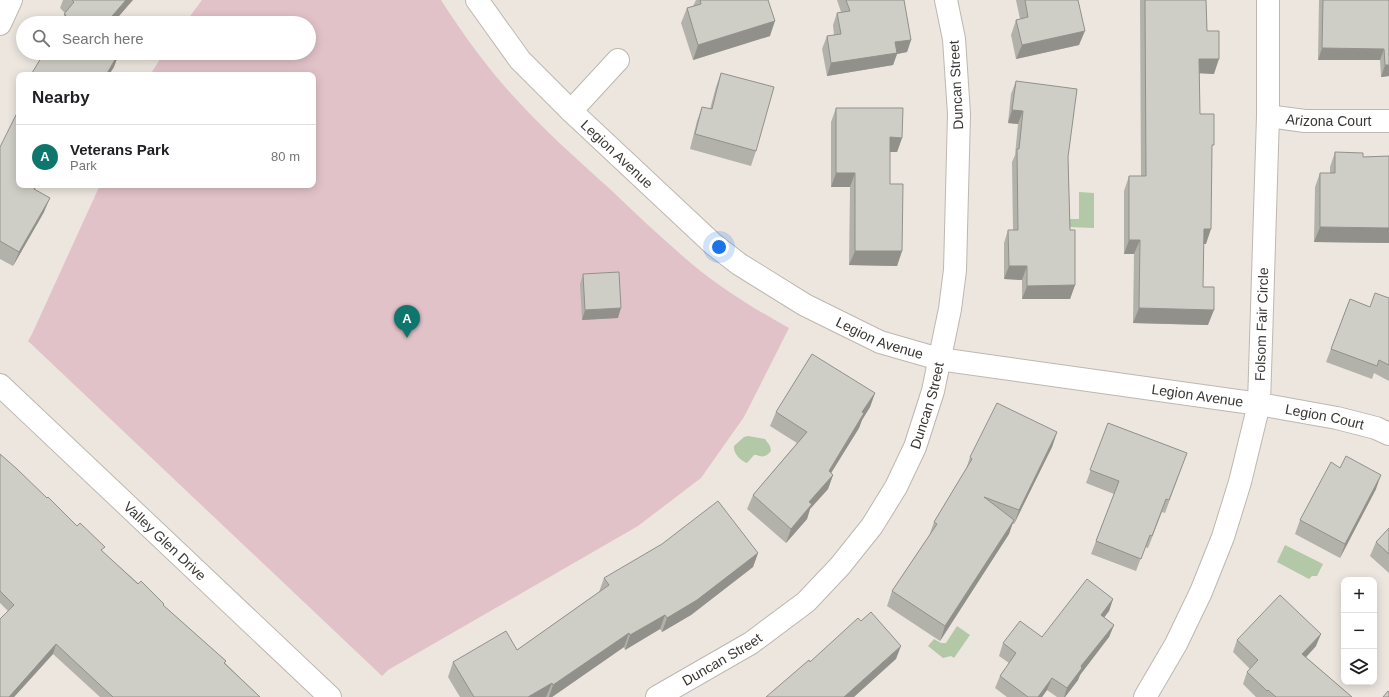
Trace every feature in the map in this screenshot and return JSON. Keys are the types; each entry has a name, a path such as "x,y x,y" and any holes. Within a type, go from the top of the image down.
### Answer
{"street":[{"path":"0,24 11,0"},
{"name":"Legion Avenue","path":"477,0 520,60 571,111 713,244 739,264 805,305 880,342 939,358 1259,404"},
{"name":"Duncan Street","path":"657,697 770,630 806,602 840,566 872,526 896,487 915,447 925,421 933,391 950,309 955,270 959,114 954,39 946,0"},
{"name":"Folsom Fair Circle","path":"1154,694 1201,592 1223,537 1240,482 1259,404 1268,116 1268,0"},
{"name":"Legion Avenue","path":"571,111 618,60"},
{"name":"Arizona Court","path":"1268,116 1305,121 1389,121"},
{"name":"Valley Glen Drive","path":"0,384 330,697"},
{"name":"Legion Court","path":"1259,404 1337,418 1376,428 1389,434"}],"shaded area":[{"path":"202,0 441,0 469,41 500,81 526,110 567,150 660,236 703,273 759,311 789,328 744,417 701,478 638,526 388,670 382,676 28,341 99,188 316,188 316,72 152,72 160,60 316,60 316,16 190,16"},
{"path":"1079,192 1094,193 1094,228 1069,227 1070,219 1079,219"},
{"path":"748,436 765,439 770,446 771,451 765,456 754,455 747,463 742,460 736,454 734,446 744,437"},
{"path":"1285,545 1323,564 1317,576 1312,576 1309,579 1277,562"},
{"path":"957,626 970,635 954,658 951,656 943,658 928,646 934,639 941,643 946,643"}],"building":[{"path":"72,0 126,0 112,16 65,16 64,14 74,2"},
{"path":"700,0 768,0 775,21 698,45 687,8 701,4"},
{"path":"846,0 904,0 911,40 895,42 897,53 831,63 827,36 841,34 837,13 850,11"},
{"path":"1025,0 1078,0 1085,31 1022,45 1016,20 1028,17"},
{"path":"1145,0 1206,0 1207,31 1219,31 1219,59 1199,59 1200,114 1214,114 1211,229 1204,229 1203,287 1214,287 1214,310 1139,308 1140,240 1129,240 1129,176 1146,176"},
{"path":"1323,0 1389,0 1389,65 1385,65 1384,49 1322,48"},
{"path":"40,60 115,60 108,72 33,72"},
{"path":"721,73 774,87 756,151 695,134 702,107 712,109"},
{"path":"1016,81 1077,89 1068,157 1070,230 1075,230 1075,285 1027,286 1027,266 1009,266 1008,230 1018,230 1017,149 1019,149 1023,111 1012,110"},
{"path":"836,108 903,108 902,138 890,137 890,184 903,184 902,251 855,251 855,173 836,173"},
{"path":"16,115 16,188 34,188 50,198 19,252 0,241 0,147"},
{"path":"1335,152 1363,153 1363,157 1389,156 1389,228 1320,227 1320,173 1335,173"},
{"path":"619,272 621,308 585,310 583,274"},
{"path":"1375,293 1389,298 1389,365 1379,360 1377,366 1331,349 1350,299 1370,307"},
{"path":"812,354 875,393 862,412 864,413 829,471 833,475 809,502 812,504 791,529 753,495 807,432 776,412"},
{"path":"997,403 1057,432 1019,510 984,497 1014,520 945,626 892,591 937,524 934,522 972,459 970,457"},
{"path":"1108,423 1187,453 1169,500 1166,499 1152,536 1150,535 1141,559 1096,541 1119,481 1090,470"},
{"path":"0,454 47,498 48,497 77,526 80,523 105,547 101,550 138,584 141,581 164,604 163,605 226,661 224,663 260,697 113,697 56,644 9,697 0,697 0,619 14,605 0,591"},
{"path":"1346,456 1381,475 1345,544 1300,520 1331,462 1340,468"},
{"path":"718,501 758,553 697,600 667,618 665,615 630,635 629,633 553,685 552,683 528,697 474,697 453,662 506,631 517,650 609,585 604,578 662,544"},
{"path":"1389,528 1389,554 1376,542"},
{"path":"1087,579 1113,599 1101,615 1114,625 1081,666 1082,668 1067,688 1052,678 1038,697 1028,697 1000,676 1016,653 1003,643 1020,621 1042,637"},
{"path":"1280,595 1321,634 1302,654 1352,697 1276,697 1268,690 1267,691 1247,672 1258,660 1237,640"},
{"path":"871,612 901,646 844,697 766,697 809,660 810,662 858,618 861,621"},
{"path":"1388,691 1389,697 1383,697"}],"place":[{"name":"Veterans Park","path":"407,338"}]}
